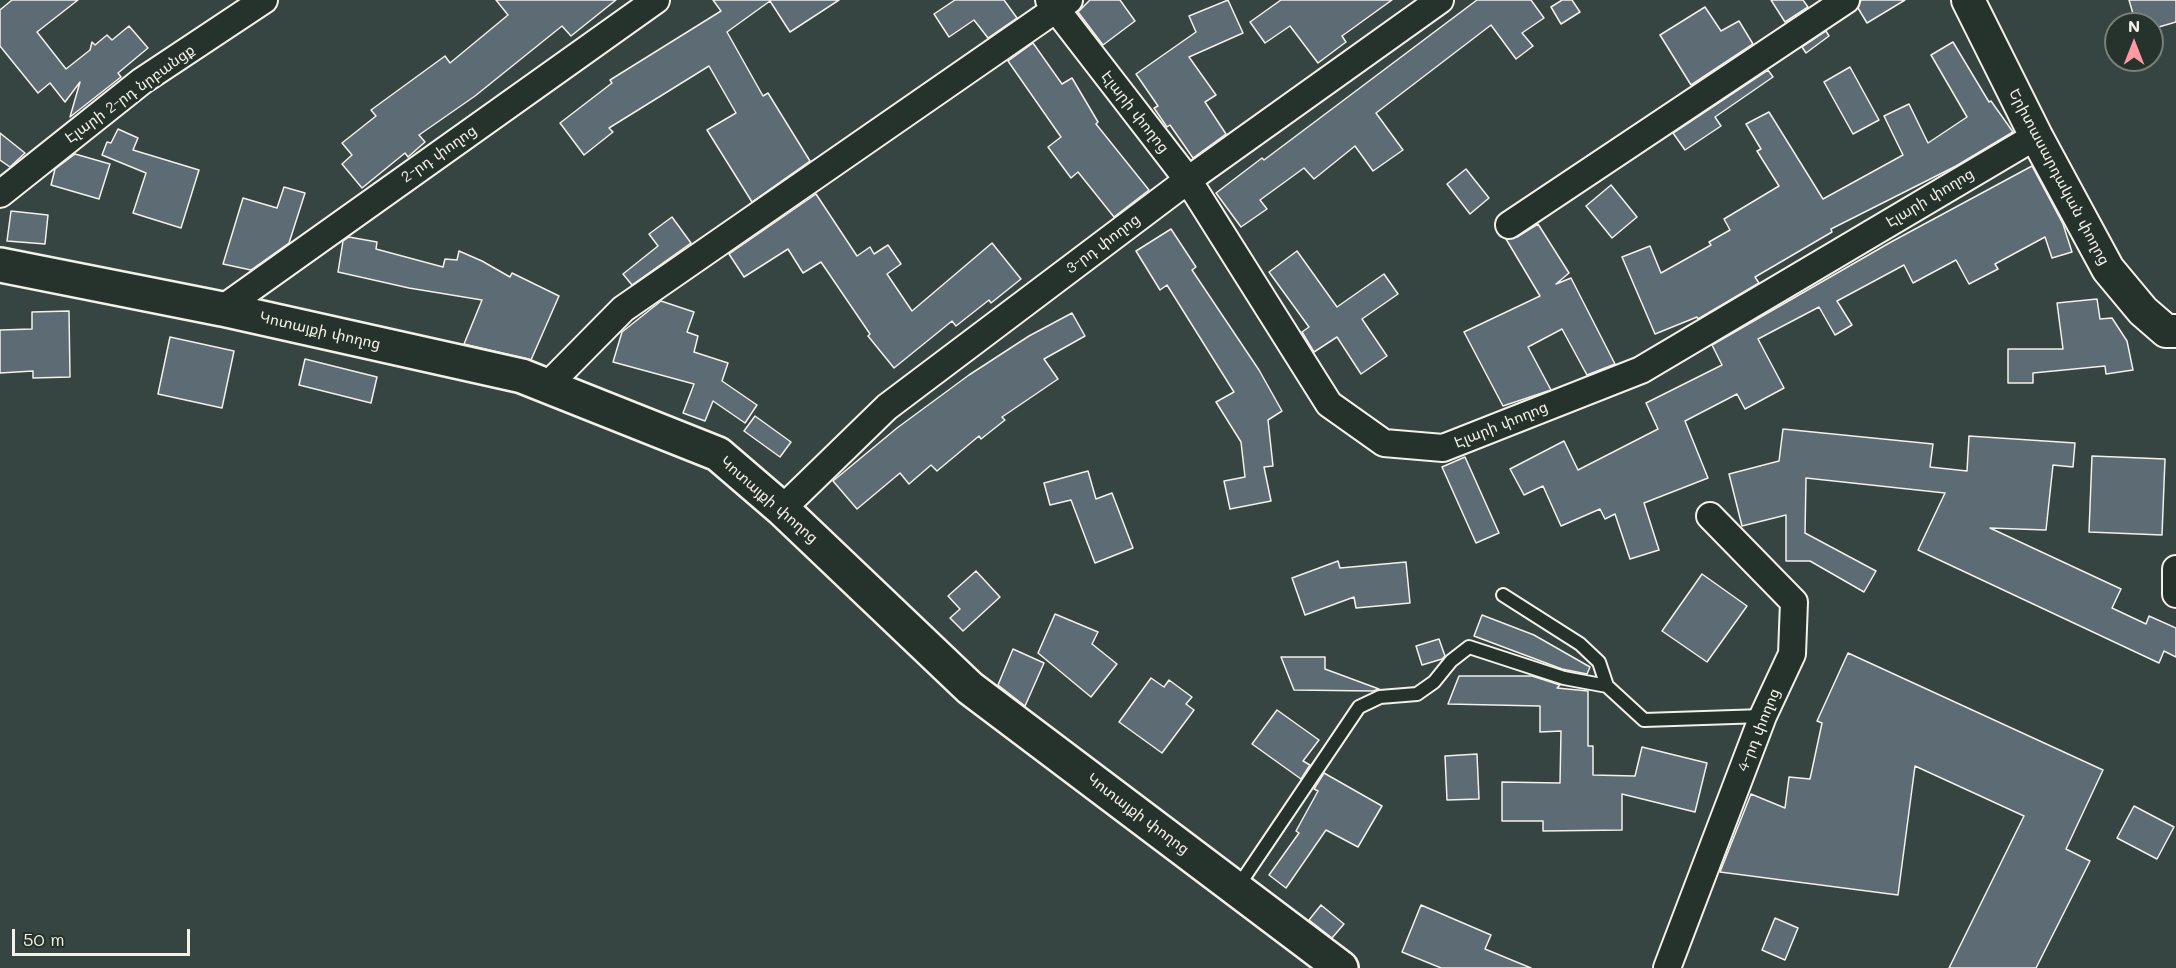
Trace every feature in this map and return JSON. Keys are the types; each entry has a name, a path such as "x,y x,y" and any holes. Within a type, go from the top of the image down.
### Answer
{"main road":[{"name":"Կոտայքի փողոց","path":"0,264 222,309 522,376 718,454 782,508 970,688 1341,968"}],"street":[{"name":"Էլարի 2-րդ նրբանցք","path":"0,194 142,81 264,0"},
{"name":"2-րդ փողոց","path":"222,309 656,0"},
{"name":"3-րդ փողոց","path":"782,508 887,407 1188,180 1440,0"},
{"path":"1509,225 1846,0"},
{"name":"Երիտասարդական փողոց","path":"1968,0 2036,136 2108,269 2143,311 2166,331 2176,331"},
{"name":"Էլարի փողոց","path":"1058,3 1188,180 1329,404 1384,442 1443,448 1641,369 2036,136"},
{"path":"547,386 623,309 1058,3"},
{"name":"4-րդ փողոց","path":"1667,968 1762,716 1792,654 1794,602 1710,516"},
{"path":"2176,569 2176,594"}],"lane":[{"path":"1503,595 1580,644 1599,662 1607,686 1644,720 1762,716"},
{"path":"1236,889 1349,720 1366,702 1380,697 1417,694 1434,682 1460,651 1469,647 1564,678 1607,686"}],"building":[{"path":"12,0 78,0 37,32 66,69 90,50 92,42 95,45 107,35 112,40 129,26 148,48 118,73 121,77 70,117 80,82 65,102 50,83 38,93 0,46 0,10"},
{"path":"496,0 616,0 571,36 562,26 475,96 419,135 425,142 408,157 405,153 362,188 342,164 352,155 342,143 376,116 371,110 445,56 450,63 508,15"},
{"path":"713,0 839,0 790,32 770,1 727,32 763,96 768,93 810,161 752,202 707,130 736,113 709,66 609,128 613,132 584,155 560,123 612,83 610,80 721,11"},
{"path":"955,0 1004,0 1017,18 988,38 974,20 949,37 934,14"},
{"path":"1090,0 1120,0 1135,21 1103,45 1078,12"},
{"path":"1228,0 1243,33 1189,57 1216,95 1205,102 1226,134 1193,158 1170,125 1167,127 1154,108 1158,106 1136,74 1196,32 1189,16"},
{"path":"1281,0 1392,0 1342,36 1346,42 1318,63 1290,26 1265,43 1250,22"},
{"path":"1477,0 1531,0 1544,18 1522,33 1533,46 1516,59 1491,25 1376,113 1403,150 1373,171 1355,146 1314,179 1304,168 1260,200 1267,209 1241,227 1216,193 1262,158 1264,160"},
{"path":"1562,0 1572,0 1580,12 1561,24 1551,7"},
{"path":"1771,0 1803,0 1808,7 1785,22"},
{"path":"1861,0 1905,0 1867,23 1858,8"},
{"path":"2129,0 2176,0 2176,22 2164,26 2164,12 2132,12"},
{"path":"1705,7 1721,31 1739,21 1753,44 1691,85 1660,35"},
{"path":"1826,31 1829,36 1806,53 1802,47"},
{"path":"1953,42 1989,102 1991,101 2013,132 1956,166 1831,229 1832,232 1755,277 1759,283 1698,319 1697,317 1655,334 1622,257 1650,246 1661,273 1711,245 1709,242 1730,230 1724,219 1779,186 1757,151 1761,149 1746,124 1769,112 1823,199 1903,155 1884,116 1909,104 1928,143 1967,117 1931,55"},
{"path":"1033,43 1062,84 1072,78 1098,122 1096,124 1149,190 1114,217 1078,172 1071,178 1048,147 1061,137 1008,61"},
{"path":"1850,67 1879,120 1853,134 1824,82"},
{"path":"1768,70 1773,77 1715,117 1721,126 1685,150 1673,133"},
{"path":"118,129 138,138 133,150 199,170 181,228 133,213 146,173 102,155 107,142 111,143"},
{"path":"0,133 25,153 10,167 0,160"},
{"path":"75,154 110,164 99,199 51,185 55,169"},
{"path":"2032,166 2063,224 2072,252 2052,258 2045,237 1995,264 1998,269 1969,284 1956,260 1913,283 1904,265 1837,301 1852,325 1835,335 1819,307 1758,339 1784,388 1745,409 1737,394 1685,421 1708,478 1644,503 1659,550 1630,559 1615,514 1605,519 1600,509 1561,526 1543,486 1524,495 1510,469 1564,441 1578,470 1658,429 1646,403 1722,365 1712,345 1891,242"},
{"path":"1466,169 1489,198 1470,214 1447,184"},
{"path":"1611,185 1637,217 1612,238 1586,206"},
{"path":"284,187 305,193 289,243 251,270 223,264 243,198 277,208"},
{"path":"816,194 857,256 870,247 874,254 888,245 901,264 887,274 912,311 992,243 1021,279 991,303 989,300 956,326 952,321 894,368 868,336 870,334 821,262 803,273 788,249 744,277 729,254"},
{"path":"11,211 48,215 45,244 7,241"},
{"path":"672,217 691,243 632,285 623,274 658,246 649,234"},
{"path":"1538,224 1569,273 1556,284 1571,278 1615,364 1587,375 1562,329 1528,347 1551,390 1503,406 1464,332 1540,296 1506,239 1517,237"},
{"path":"1171,229 1196,267 1192,270 1259,370 1282,411 1268,420 1273,466 1264,467 1271,501 1230,509 1224,481 1245,477 1241,442 1216,402 1234,392 1167,285 1160,290 1136,251"},
{"path":"349,237 377,242 376,249 443,267 445,259 457,260 459,251 510,277 512,273 559,296 531,360 464,344 482,300 409,288 338,272 343,241"},
{"path":"1297,251 1337,307 1384,274 1398,294 1362,319 1387,356 1361,374 1337,337 1314,352 1302,332 1309,327 1269,272"},
{"path":"2097,299 2100,319 2112,318 2127,341 2133,370 2106,374 2105,366 2033,373 2033,383 2008,383 2008,349 2063,349 2057,303"},
{"path":"661,301 694,312 687,332 698,336 694,352 728,363 722,381 757,405 745,423 713,401 705,421 683,413 694,384 613,362 622,332"},
{"path":"69,311 70,377 33,378 33,371 0,373 0,330 32,329 32,312"},
{"path":"1072,313 1085,336 1044,359 1058,379 1002,417 1005,420 981,439 979,436 937,471 931,465 909,484 900,473 857,509 833,481 897,428 969,375 1029,336"},
{"path":"170,337 234,351 222,408 158,394"},
{"path":"305,359 377,377 371,403 299,385"},
{"path":"755,416 791,442 780,457 744,431"},
{"path":"1783,429 1933,444 1930,467 1967,471 1969,436 2075,443 2073,467 2053,465 2046,530 1990,528 2121,589 2112,608 2146,624 2149,616 2176,628 2176,657 2164,651 2159,663 1918,550 1945,493 1806,478 1805,533 1876,571 1864,592 1810,561 1786,561 1786,515 1742,526 1729,474 1779,461"},
{"path":"2092,456 2165,459 2162,535 2089,532"},
{"path":"1465,457 1499,533 1476,543 1442,467"},
{"path":"1088,471 1096,499 1112,493 1133,548 1095,563 1071,500 1050,505 1044,483"},
{"path":"1338,561 1340,568 1406,562 1410,603 1356,608 1354,597 1305,615 1292,578"},
{"path":"976,571 1000,597 963,631 950,618 960,609 948,596"},
{"path":"1702,574 1747,606 1707,662 1662,631"},
{"path":"1055,614 1098,632 1092,644 1117,664 1091,697 1038,653"},
{"path":"1482,615 1534,635 1590,667 1587,674 1562,669 1474,636"},
{"path":"1439,639 1445,656 1422,665 1416,646"},
{"path":"1013,649 1044,663 1025,706 998,685"},
{"path":"1848,653 2103,770 2066,849 2090,861 2036,968 1949,968 2024,816 1915,766 1898,895 1720,872 1751,794 1785,808 1789,777 1810,779 1822,723 1817,721"},
{"path":"1281,657 1325,657 1325,669 1379,689 1373,691 1294,690"},
{"path":"1459,676 1532,676 1560,685 1557,688 1588,691 1588,746 1593,746 1593,775 1635,776 1642,747 1707,763 1695,812 1622,794 1622,830 1543,831 1543,821 1502,821 1502,782 1560,783 1561,731 1540,732 1540,706 1448,704"},
{"path":"1151,678 1164,687 1169,680 1192,697 1186,704 1194,710 1162,753 1119,722"},
{"path":"1277,710 1319,740 1303,761 1310,765 1301,779 1252,744"},
{"path":"1477,754 1479,799 1447,800 1445,756"},
{"path":"1324,773 1382,806 1358,847 1326,830 1286,888 1269,875 1299,833 1296,831 1318,791 1314,789"},
{"path":"2134,806 2174,827 2157,859 2117,838"},
{"path":"1321,905 1344,924 1332,938 1309,920"},
{"path":"1421,905 1491,935 1485,949 1531,968 1441,968 1402,952"},
{"path":"1775,918 1798,928 1785,960 1762,950"}]}
